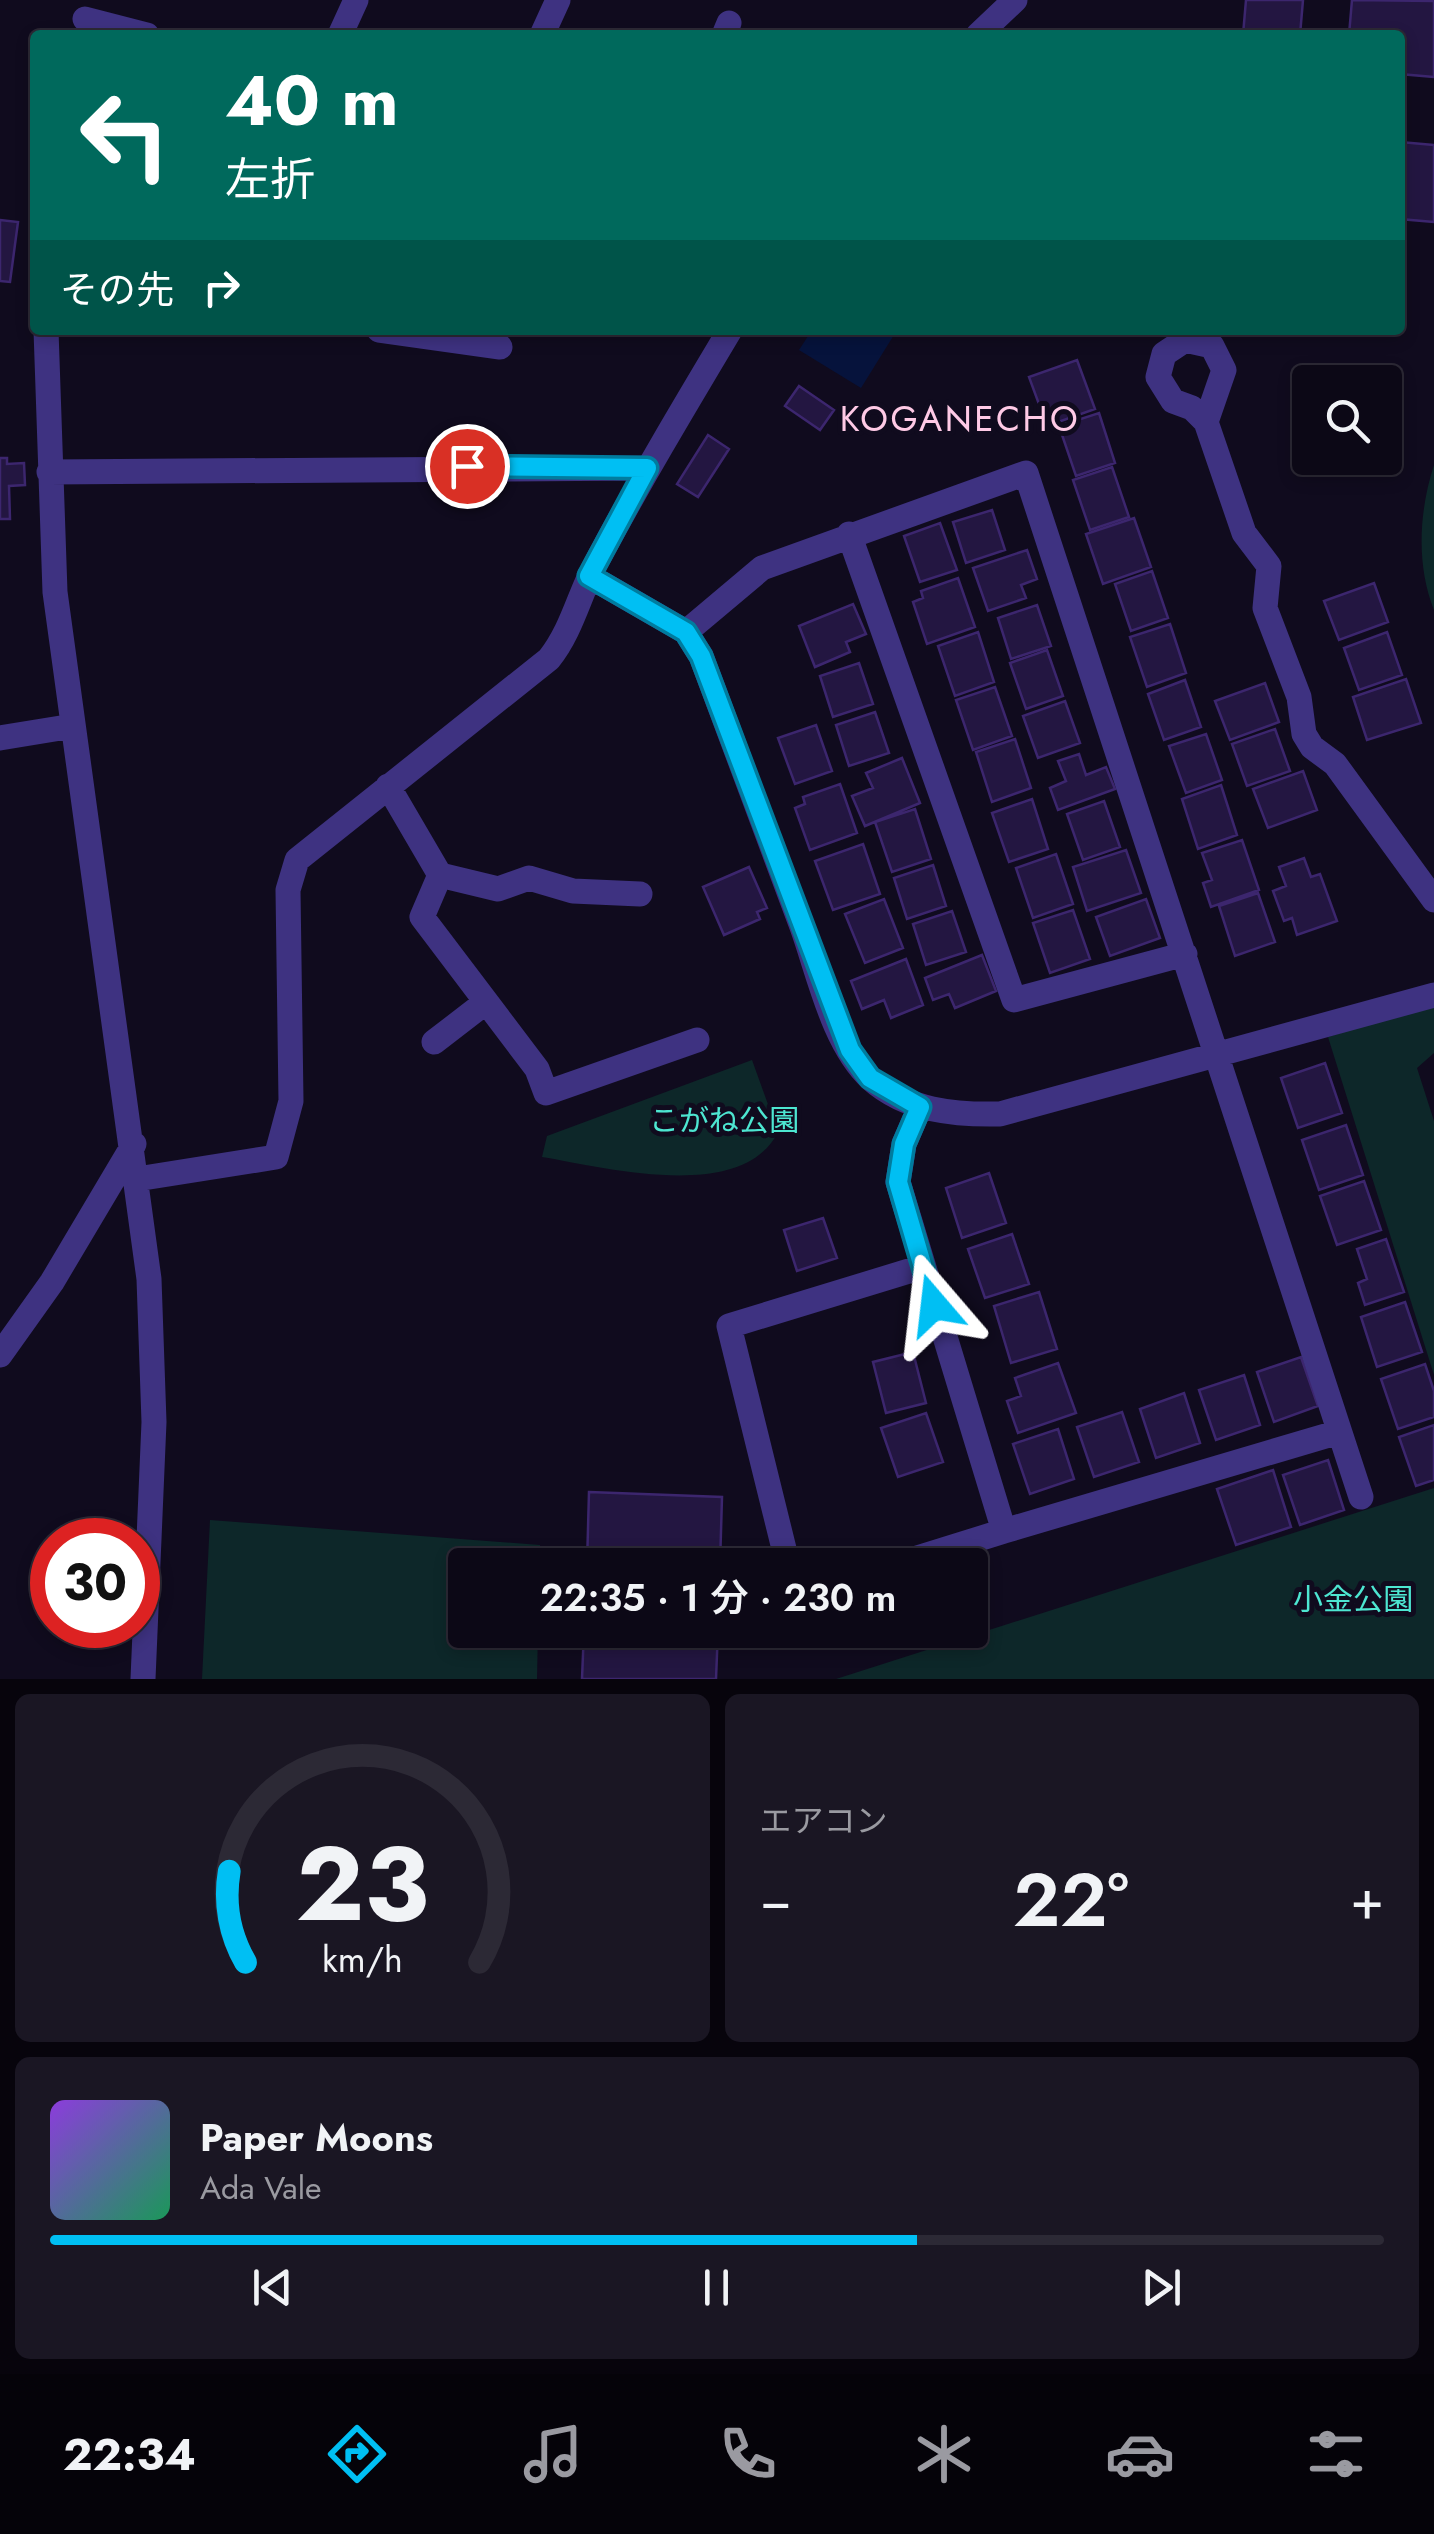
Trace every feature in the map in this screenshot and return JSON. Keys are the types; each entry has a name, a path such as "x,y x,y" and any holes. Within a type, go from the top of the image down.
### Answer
{"street":[{"path":"342,30 356,0"},
{"path":"544,30 558,0"},
{"path":"983,30 1015,0"},
{"path":"86,18 129,30"},
{"path":"46,335 55,592 150,1279 154,1422 144,1679"},
{"path":"418,335 500,346"},
{"path":"137,1180 276,1157 291,1101 290,875 297,860 549,660 562,644 589,576 647,468 727,335"},
{"path":"1206,422 1244,533 1269,566 1265,608 1299,698 1304,734 1312,748 1335,764 1434,900"},
{"path":"49,472 647,468"},
{"path":"686,632 762,568 1026,473 1362,1497"},
{"path":"848,534 1014,1000 1185,954"},
{"path":"589,576 686,632 701,656 850,1050 870,1078 920,1107 960,1115 1000,1114 1215,1052 1238,1052 1434,995"},
{"path":"0,738 73,726"},
{"path":"388,786 440,875 498,889 529,878 574,891 640,894"},
{"path":"440,875 422,917 537,1069 546,1094 697,1040"},
{"path":"434,1042 486,1002"},
{"path":"920,1107 904,1144 898,1182 1004,1531"},
{"path":"0,1355 52,1282 134,1144"},
{"path":"784,1548 728,1326 922,1268"},
{"path":"949,1548 1339,1432"}],"green space":[{"path":"1434,465 1434,610 1424,575 1422,538 1425,501"},
{"path":"1434,1004 1434,1053 1417,1068 1434,1121 1434,1375 1328,1037"},
{"name":"こがね公園","path":"752,1060 778,1132 760,1154 735,1168 670,1175 542,1157 547,1136"},
{"name":"小金公園","path":"1434,1488 1434,1679 836,1679 933,1648 988,1648 988,1630"},
{"path":"210,1520 540,1545 448,1548 448,1648 538,1648 537,1679 202,1679"}],"water":[{"path":"809,335 894,335 861,388 799,350"}],"building":[{"path":"1246,0 1303,0 1300,30 1243,30"},
{"path":"1352,0 1434,1 1434,77 1405,74 1405,30 1349,30"},
{"path":"1405,142 1434,145 1434,222 1405,219"},
{"path":"0,220 18,222 10,282 0,281"},
{"path":"1077,360 1095,409 1047,426 1029,377"},
{"path":"799,386 834,410 820,430 785,406"},
{"path":"1099,413 1115,463 1076,476 1059,426"},
{"path":"708,435 729,449 698,497 677,484"},
{"path":"0,458 7,458 7,464 24,463 25,485 9,486 10,519 0,519"},
{"path":"1112,467 1129,517 1090,530 1073,480"},
{"path":"992,510 1005,550 966,563 953,522"},
{"path":"1134,518 1151,567 1103,584 1086,534"},
{"path":"940,523 957,570 920,582 904,536"},
{"path":"1027,550 1037,579 1021,585 1026,598 988,611 973,568"},
{"path":"1152,571 1168,618 1131,631 1115,584"},
{"path":"958,578 975,627 927,644 913,602 923,598 921,591"},
{"path":"1374,583 1388,622 1339,640 1324,601"},
{"path":"853,604 866,634 846,642 850,652 815,667 799,626"},
{"path":"1037,605 1051,646 1011,659 998,618"},
{"path":"1170,624 1186,673 1147,687 1130,637"},
{"path":"978,632 994,682 955,696 938,646"},
{"path":"1387,632 1402,675 1359,690 1344,648"},
{"path":"1047,650 1063,696 1026,709 1010,663"},
{"path":"859,663 873,704 833,717 820,676"},
{"path":"1406,679 1421,723 1367,740 1353,697"},
{"path":"1185,680 1201,727 1164,740 1148,694"},
{"path":"1265,683 1279,722 1230,740 1215,701"},
{"path":"995,687 1012,736 973,750 956,700"},
{"path":"1065,701 1080,743 1038,758 1023,716"},
{"path":"875,712 889,753 849,766 836,725"},
{"path":"816,725 832,771 795,784 778,738"},
{"path":"1275,729 1290,771 1247,786 1232,744"},
{"path":"1206,734 1222,780 1186,793 1169,746"},
{"path":"1015,739 1031,788 992,802 976,752"},
{"path":"1079,754 1086,775 1106,767 1115,789 1058,810 1050,788 1066,781 1058,761"},
{"path":"902,758 920,803 865,826 852,796 873,788 866,773"},
{"path":"1303,771 1317,810 1268,828 1253,789"},
{"path":"840,784 857,833 810,850 795,808 805,804 803,797"},
{"path":"1221,785 1237,835 1198,849 1182,799"},
{"path":"1032,799 1048,849 1009,862 992,813"},
{"path":"1104,801 1120,847 1083,860 1067,814"},
{"path":"915,809 931,859 892,872 875,822"},
{"path":"1242,840 1259,890 1211,907 1203,883 1212,880 1202,853"},
{"path":"863,844 880,894 833,910 815,861"},
{"path":"1126,850 1141,893 1087,911 1073,867"},
{"path":"1056,854 1073,904 1033,918 1016,868"},
{"path":"1304,858 1311,877 1320,874 1337,921 1297,935 1292,918 1284,921 1273,891 1286,886 1279,867"},
{"path":"933,865 946,906 907,919 894,878"},
{"path":"749,867 767,908 757,912 760,919 724,935 703,887"},
{"path":"1258,893 1275,942 1235,956 1219,906"},
{"path":"884,899 903,948 865,963 845,914"},
{"path":"1146,899 1160,938 1110,956 1096,917"},
{"path":"1073,910 1090,959 1050,973 1033,923"},
{"path":"952,911 966,952 926,965 913,924"},
{"path":"982,955 996,991 955,1008 949,994 933,1000 925,978"},
{"path":"906,959 923,1005 891,1018 884,1000 862,1009 851,981"},
{"path":"1325,1063 1342,1113 1298,1128 1281,1078"},
{"path":"1346,1125 1363,1175 1319,1190 1302,1140"},
{"path":"989,1173 1006,1223 962,1238 946,1188"},
{"path":"1364,1181 1381,1230 1337,1245 1320,1196"},
{"path":"823,1218 837,1258 797,1271 784,1230"},
{"path":"1012,1234 1029,1284 985,1298 968,1249"},
{"path":"1386,1239 1404,1292 1365,1305 1358,1283 1367,1279 1357,1249"},
{"path":"1039,1292 1057,1349 1011,1363 994,1306"},
{"path":"1405,1302 1422,1352 1377,1367 1361,1317"},
{"path":"913,1352 926,1403 886,1413 873,1362"},
{"path":"1301,1357 1318,1406 1274,1422 1257,1372"},
{"path":"1058,1363 1076,1413 1018,1433 1007,1401 1021,1396 1015,1378"},
{"path":"1425,1364 1434,1391 1434,1417 1398,1429 1381,1379"},
{"path":"1244,1375 1260,1425 1216,1440 1199,1390"},
{"path":"1184,1393 1200,1443 1156,1458 1140,1409"},
{"path":"1122,1412 1139,1462 1094,1477 1077,1427"},
{"path":"926,1413 943,1462 898,1477 881,1428"},
{"path":"1434,1425 1434,1480 1416,1486 1399,1437"},
{"path":"1058,1429 1074,1479 1030,1494 1013,1444"},
{"path":"1328,1460 1344,1510 1300,1525 1283,1475"},
{"path":"1273,1470 1291,1527 1236,1545 1217,1489"},
{"path":"589,1492 722,1497 720,1548 587,1548"},
{"path":"583,1648 717,1648 716,1679 582,1679"}],"district":[{"name":"KOGANECHO","path":"960,419"}],"route":[{"path":"467,466 647,468 589,576 686,632 701,656 850,1050 870,1078 920,1107 904,1144 898,1182 934,1305"}]}
